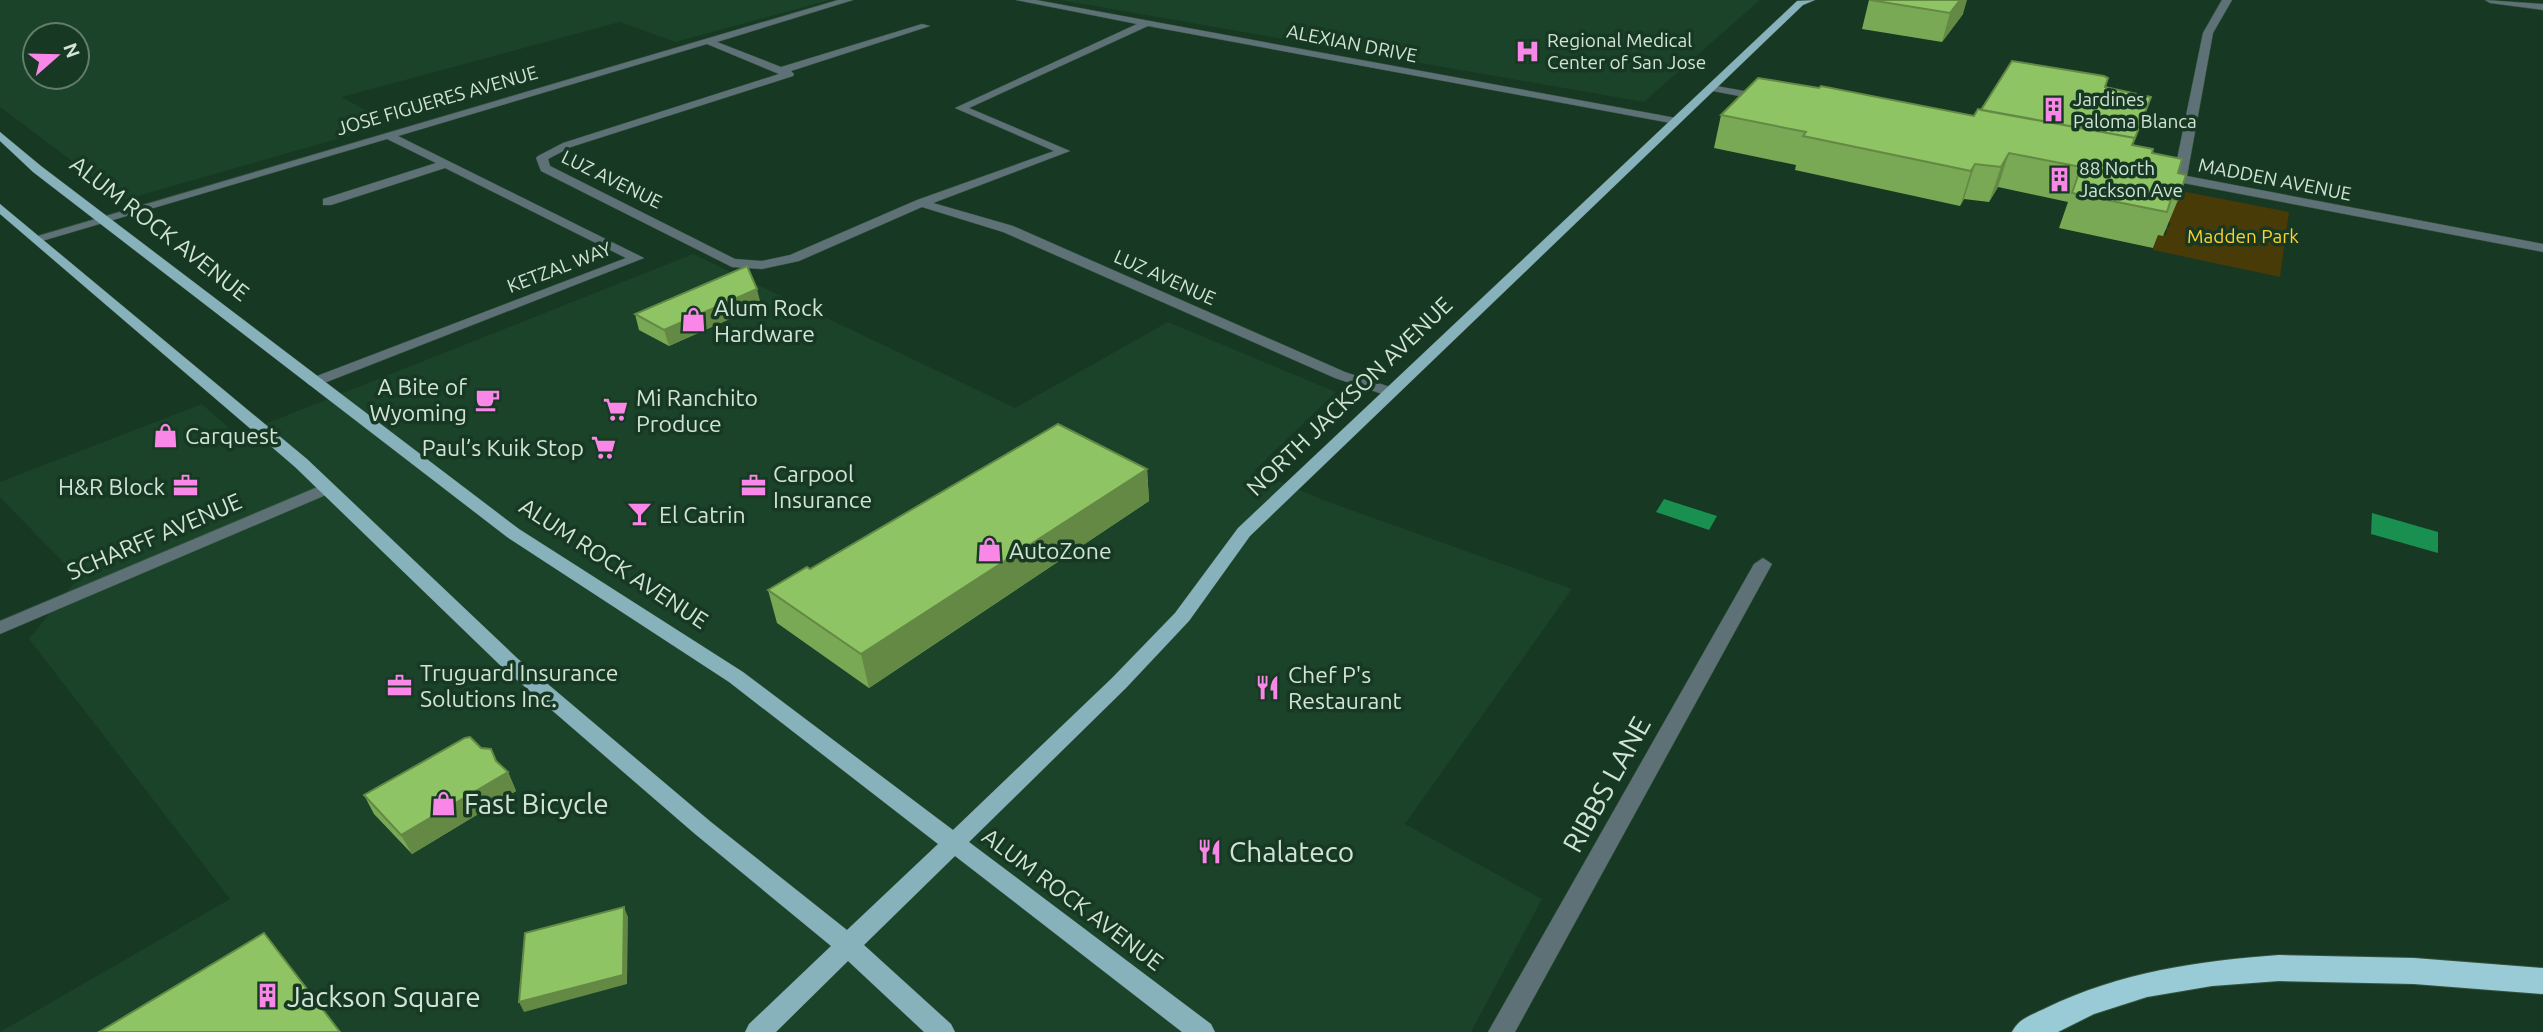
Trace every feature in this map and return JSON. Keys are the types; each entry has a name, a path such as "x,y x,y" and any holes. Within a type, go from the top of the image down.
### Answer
{"highway":[{"path":"2028,1032 2076,1008 2133,989 2244,969 2381,968 2543,981"}],"main road":[{"name":"NORTH JACKSON AVENUE","path":"758,1032 1062,740 1182,617 1244,531 1803,1"},
{"name":"ALUM ROCK AVENUE","path":"0,135 37,169 513,533 736,677 1202,1032"},
{"path":"0,208 327,488 510,663 703,828 848,946 942,1032"}],"street":[{"name":"JOSE FIGUERES AVENUE","path":"37,238 848,0"},
{"name":"ALEXIAN DRIVE","path":"1021,0 1676,121"},
{"path":"2181,179 2180,172 2208,33 2227,0"},
{"path":"2491,0 2543,7"},
{"name":"LUZ AVENUE","path":"780,71 789,74 566,145 542,158 545,167 732,263 762,265 794,258 921,203 1064,151 960,108 1148,23"},
{"name":"LUZ AVENUE","path":"780,71 925,26"},
{"path":"707,41 780,71"},
{"path":"1711,88 1777,100"},
{"name":"KETZAL WAY","path":"314,382 636,258 388,135"},
{"path":"327,202 444,164"},
{"name":"MADDEN AVENUE","path":"2154,174 2543,248"},
{"name":"LUZ AVENUE","path":"921,203 1008,229 1340,375 1391,393"},
{"name":"SCHARFF AVENUE","path":"0,628 327,488"},
{"name":"RIBBS LANE","path":"1501,1032 1763,564"}],"shaded area":[{"path":"0,0 830,0 675,42 620,22 342,97 390,124 124,200 0,107"},
{"name":"Regional Medical Center of San Jose","path":"1060,0 1760,0 1644,102"},
{"path":"693,254 1015,408 1168,322 1336,392 1254,471 1326,501 1572,589 1405,824 1542,899 1471,1032 0,1032 230,899 29,639 78,578 0,497 0,482 202,404 237,435"},
{"path":"1664,499 1717,516 1709,530 1656,512"},
{"path":"2372,513 2438,532 2438,553 2371,534"}],"green space":[{"name":"Madden Park","path":"2171,189 2289,212 2280,277 2153,250 2158,234 2166,235 2167,230 2160,226 2169,227 2170,222 2162,220"}],"building":[{"path":"1870,0 1960,0 1950,13"},
{"path":"2012,61 2104,76 2108,78 2105,87 2151,97 2135,138 1981,110"},
{"path":"1758,78 1819,88 1821,86 1974,116 1978,109 2135,138 2132,145 2153,149 2152,153 2182,159 2178,173 2186,175 2178,200 2171,199 2167,212 2072,193 2081,167 2009,153 2001,167 1975,164 1971,171 1803,136 1806,132 1721,115"},
{"path":"747,266 757,289 664,330 635,314"},
{"name":"AutoZone","path":"1058,424 1147,469 861,654 768,590 807,567 810,569"},
{"path":"470,737 481,748 491,749 496,761 508,772 401,835 364,795 465,738"},
{"path":"624,907 623,975 519,1002 525,933"},
{"path":"264,933 340,1032 99,1032"}],"place":[{"name":"Regional Medical Center of San Jose","path":"1527,51"},
{"name":"Jardines Paloma Blanca","path":"2053,110"},
{"name":"88 North Jackson Ave","path":"2059,179"},
{"name":"Alum Rock Hardware","path":"694,320"},
{"name":"A Bite of Wyoming","path":"487,399"},
{"name":"Mi Ranchito Produce","path":"616,410"},
{"name":"Carquest","path":"165,435"},
{"name":"Paul’s Kuik Stop","path":"604,447"},
{"name":"H&R Block","path":"185,486"},
{"name":"Carpool Insurance","path":"753,486"},
{"name":"El Catrin","path":"639,514"},
{"name":"AutoZone","path":"989,550"},
{"name":"Truguard Insurance Solutions Inc.","path":"400,685"},
{"name":"Chef P's Restaurant","path":"1268,687"},
{"name":"Fast Bicycle","path":"444,803"},
{"name":"Chalateco","path":"1209,851"},
{"name":"Jackson Square","path":"267,996"}]}
